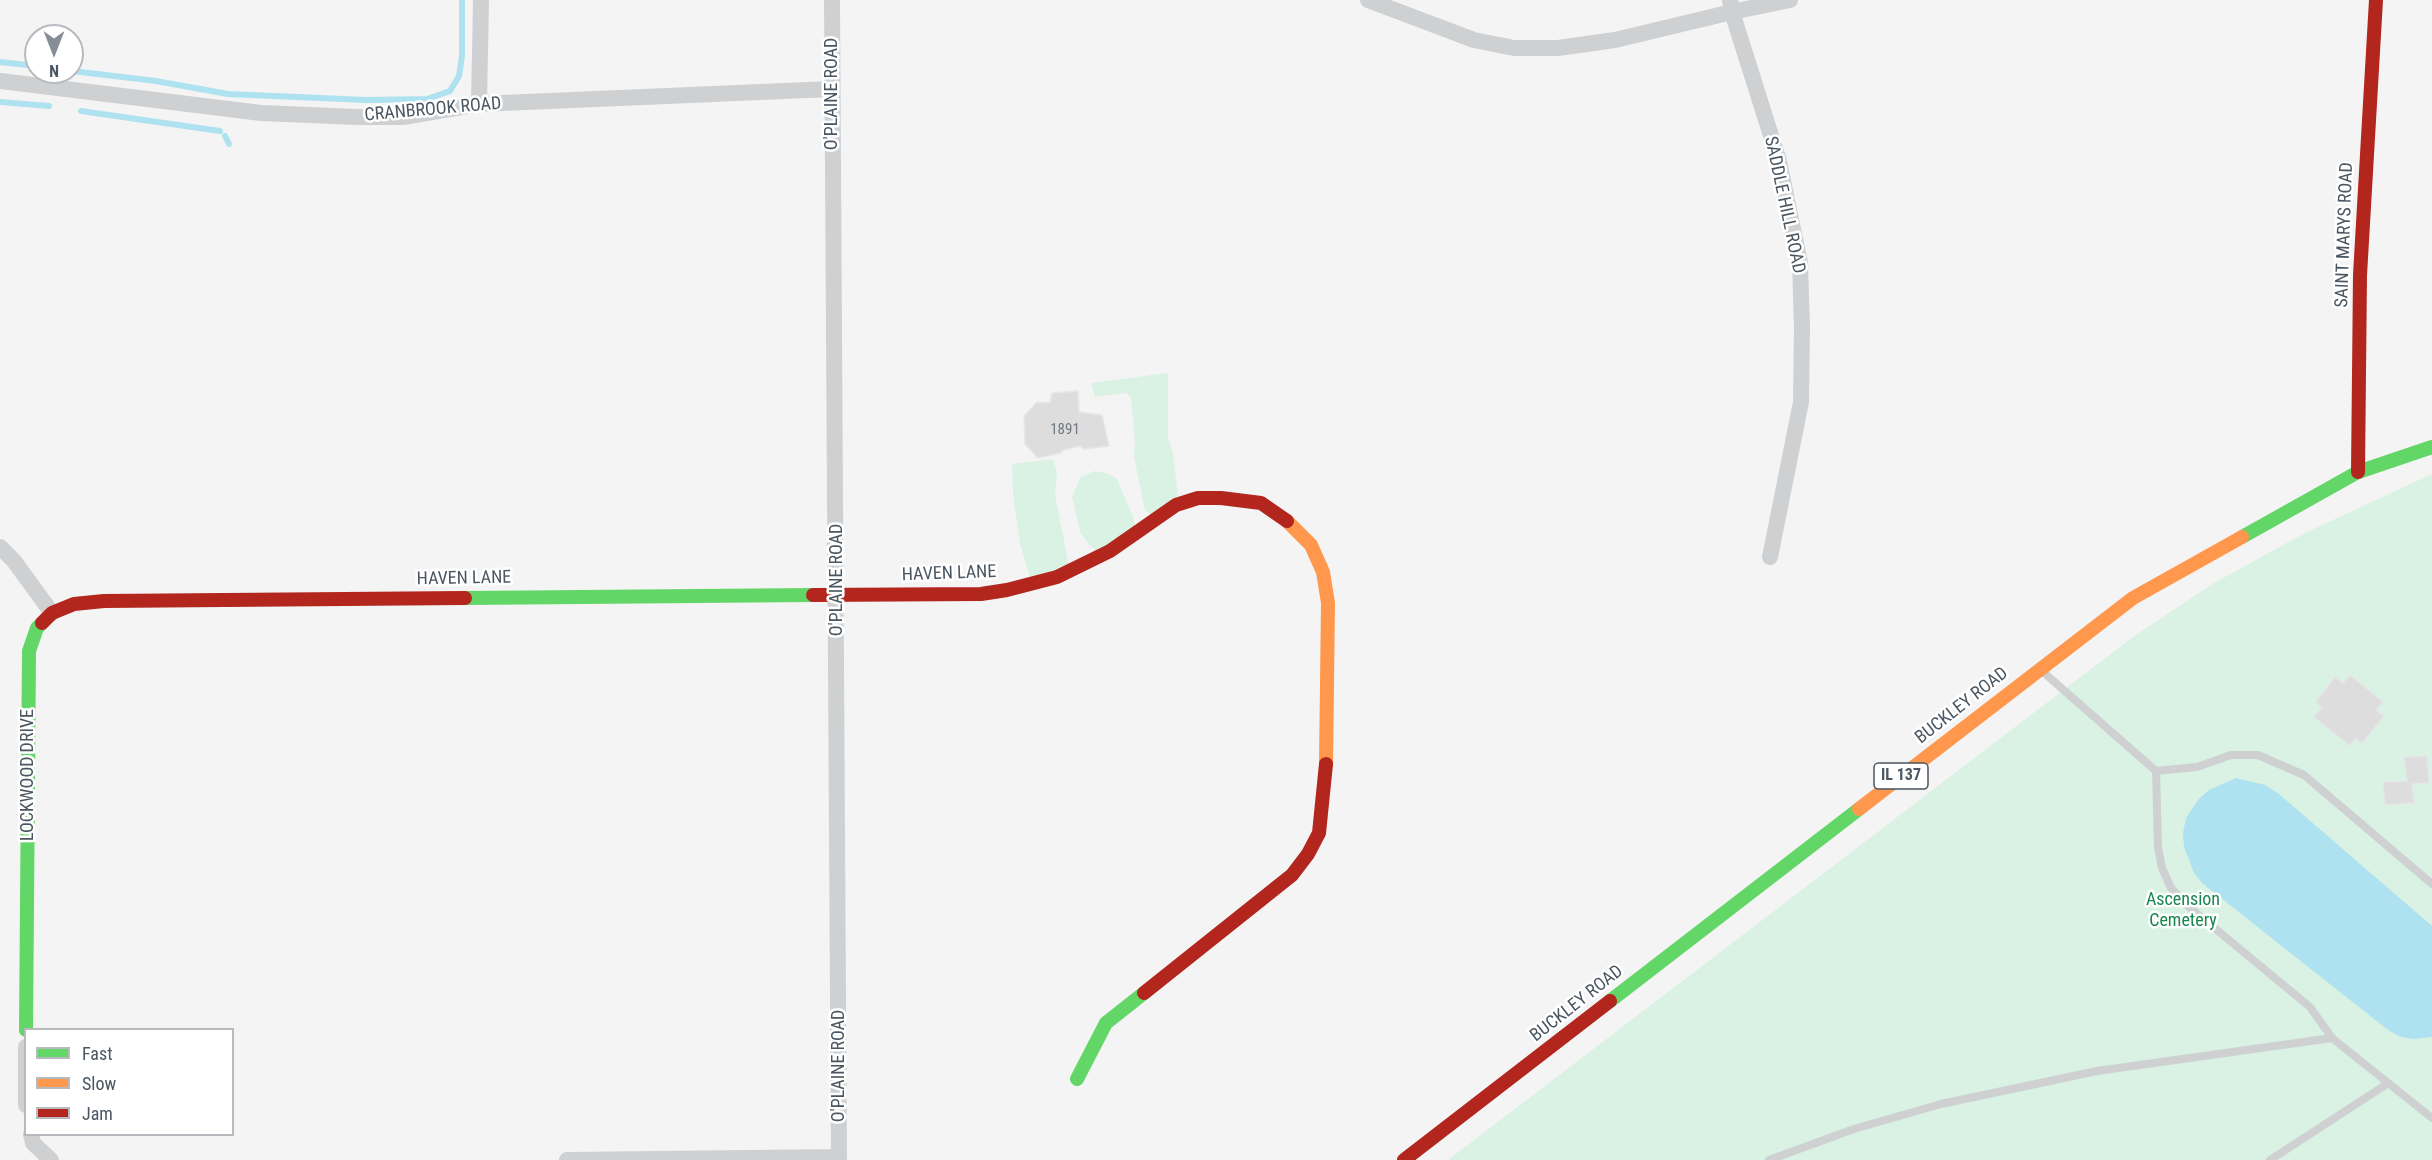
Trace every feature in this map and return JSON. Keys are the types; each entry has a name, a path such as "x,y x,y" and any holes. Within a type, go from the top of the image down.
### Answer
{"street":[{"path":"479,104 481,0"},
{"name":"O'PLAINE ROAD","path":"832,0 839,1158"},
{"path":"1368,0 1474,40 1514,48 1558,48 1615,40 1731,6 1790,0"},
{"name":"SAINT MARYS ROAD","path":"2358,471 2360,274 2376,0"},
{"name":"SADDLE HILL ROAD","path":"1731,6 1779,161 1800,263 1801,402 1770,557"},
{"name":"CRANBROOK ROAD","path":"0,81 261,113 403,117 479,104 831,89"},
{"name":"BUCKLEY ROAD","path":"1404,1160 2133,598 2358,471 2432,447"},
{"name":"HAVEN LANE","path":"52,613 74,604 104,601 837,593 981,594 1048,580 1110,551 1176,505 1198,498 1221,498 1261,503 1277,512 1311,545 1323,572 1328,603 1326,782 1319,833 1308,854 1292,875 1106,1023 1077,1079"},
{"path":"0,547 14,561 52,613"},
{"name":"LOCKWOOD DRIVE","path":"26,1028 28,651 37,627 52,613"},
{"path":"31,1136 33,1143 51,1160"},
{"path":"567,1160 839,1158"}],"lane":[{"path":"2039,669 2156,771 2197,767 2232,755 2258,755 2304,775 2432,884"},
{"path":"2156,771 2158,848 2162,868 2171,888 2189,907 2310,1007 2332,1038 2387,1084 2429,1116 2432,1105"},
{"path":"1769,1160 1854,1129 1941,1104 2097,1071 2332,1038"},
{"path":"2270,1160 2387,1084"}],"green space":[{"path":"1168,373 1168,437 1173,454 1179,505 1154,517 1145,510 1134,457 1131,398 1126,393 1095,397 1091,383"},
{"path":"1053,459 1057,473 1055,495 1070,571 1032,584 1020,544 1013,494 1012,464"},
{"path":"1095,471 1109,474 1117,479 1134,519 1135,533 1101,555 1080,532 1072,496 1081,477"},
{"name":"Ascension Cemetery","path":"2432,474 2432,1160 1448,1160 2133,637 2214,583 2305,533"}],"water":[{"path":"2236,778 2265,785 2279,794 2432,926 2432,1037 2413,1039 2401,1037 2388,1030 2202,883 2194,873 2184,847 2183,833 2186,818 2198,800 2209,790"}],"building":[{"path":"1078,391 1079,412 1102,415 1109,446 1083,449 1081,446 1038,458 1025,444 1024,416 1037,402 1050,403 1052,393"},
{"path":"2350,675 2383,702 2376,710 2384,716 2362,743 2355,738 2350,746 2314,717 2322,707 2316,702 2335,677 2343,683"},
{"path":"2427,756 2429,783 2412,784 2414,803 2385,805 2383,782 2407,781 2404,757"}],"waterway":[{"path":"84,72 156,81 228,94 366,100 427,99 450,91 459,76 462,56 462,0"},
{"path":"0,62 24,65"},
{"path":"0,102 49,106"},
{"path":"81,111 220,131"},
{"path":"225,136 229,144"}],"traffic: fast":[{"path":"2242,537 2358,472 2432,447"},
{"path":"465,598 813,595"},
{"path":"26,1028 29,651 37,628 42,623"},
{"path":"1610,1001 1859,809"},
{"path":"1077,1079 1106,1023 1144,993"}],"traffic: slow":[{"path":"1287,521 1311,545 1323,572 1328,603 1326,764"},
{"path":"1859,809 2133,598 2242,537"}],"traffic: jam":[{"path":"2358,472 2360,275 2376,0"},
{"path":"813,595 981,594 1007,590 1057,577 1110,551 1176,505 1198,498 1221,498 1261,503 1287,521"},
{"path":"42,623 52,613 74,604 104,601 465,598"},
{"path":"1144,993 1292,875 1308,854 1319,833 1326,764"},
{"path":"1404,1160 1610,1001"}]}
